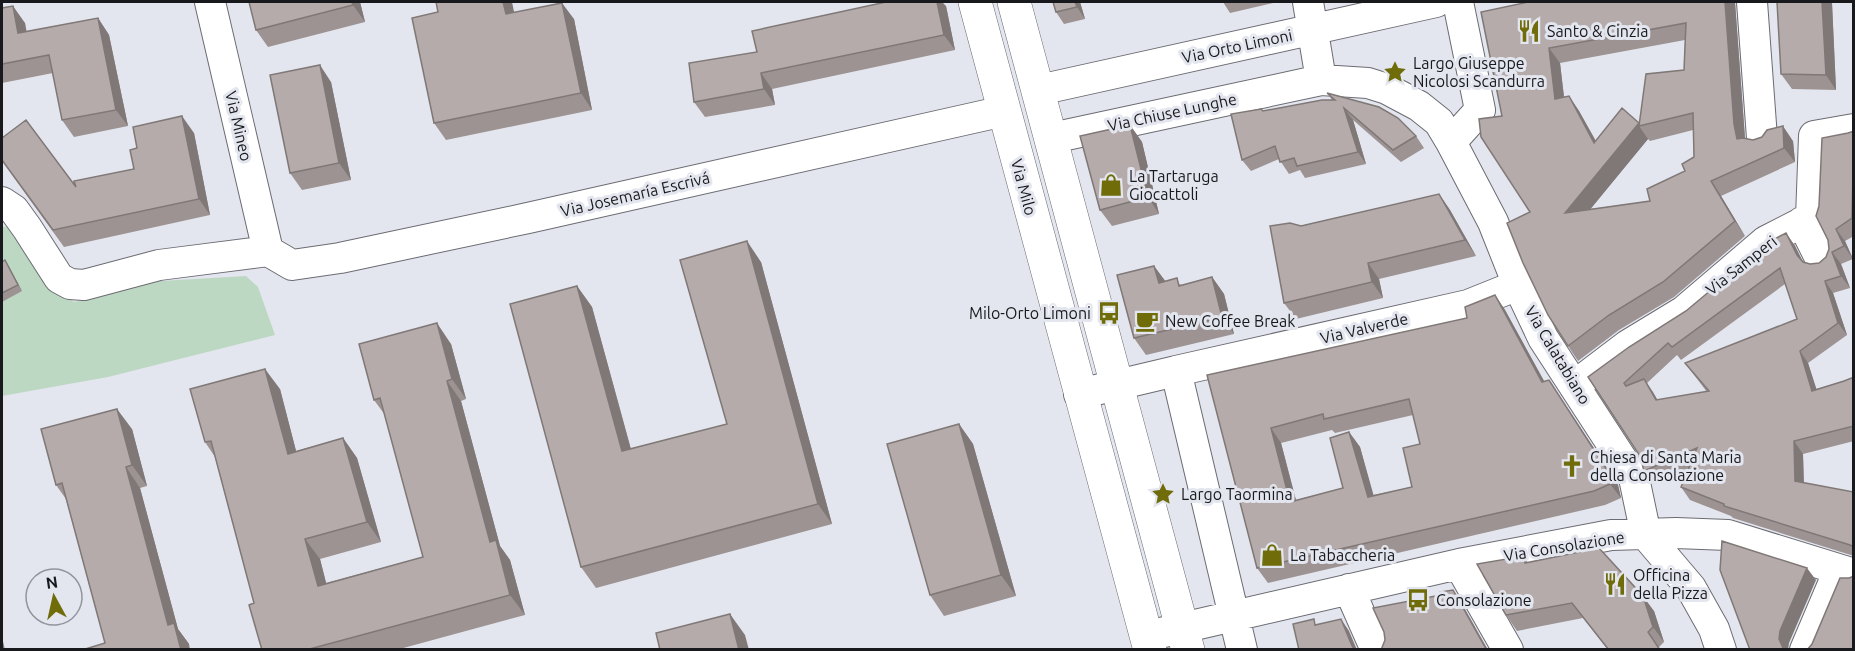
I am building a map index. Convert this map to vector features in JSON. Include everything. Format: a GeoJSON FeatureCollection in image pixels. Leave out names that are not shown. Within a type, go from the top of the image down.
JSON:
{"type":"FeatureCollection","features":[{"type":"Feature","properties":{"kind":"main road","name":"Via Milo"},"geometry":{"type":"LineString","coordinates":[[975,2],[1148,643]]}},
{"type":"Feature","properties":{"kind":"main road"},"geometry":{"type":"LineString","coordinates":[[1014,2],[1185,639]]}},
{"type":"Feature","properties":{"kind":"street","name":"Via Mineo"},"geometry":{"type":"LineString","coordinates":[[210,2],[268,251]]}},
{"type":"Feature","properties":{"kind":"street","name":"Via Orto Limoni"},"geometry":{"type":"LineString","coordinates":[[1039,90],[1310,15],[1436,2]]}},
{"type":"Feature","properties":{"kind":"street"},"geometry":{"type":"LineString","coordinates":[[1451,142],[1480,110],[1458,2]]}},
{"type":"Feature","properties":{"kind":"street"},"geometry":{"type":"LineString","coordinates":[[1752,2],[1762,138]]}},
{"type":"Feature","properties":{"kind":"street"},"geometry":{"type":"LineString","coordinates":[[1310,15],[1321,81]]}},
{"type":"Feature","properties":{"kind":"street","name":"Via Calatabiano"},"geometry":{"type":"LineString","coordinates":[[1321,81],[1368,83],[1395,93],[1419,106],[1439,122],[1493,222],[1518,285],[1543,338],[1634,478],[1646,535]]}},
{"type":"Feature","properties":{"kind":"street","name":"Via Chiuse Lunghe"},"geometry":{"type":"LineString","coordinates":[[1052,138],[1321,81]]}},
{"type":"Feature","properties":{"kind":"street","name":"Via Josemaría Escrivá"},"geometry":{"type":"LineString","coordinates":[[268,251],[292,265],[340,258],[539,216],[1004,111]]}},
{"type":"Feature","properties":{"kind":"street"},"geometry":{"type":"LineString","coordinates":[[1821,260],[1802,222],[1811,218],[1814,136],[1854,129]]}},
{"type":"Feature","properties":{"kind":"street"},"geometry":{"type":"LineString","coordinates":[[2,202],[14,210],[59,278],[70,284],[84,285],[159,265],[268,251]]}},
{"type":"Feature","properties":{"kind":"street","name":"Via Samperi"},"geometry":{"type":"LineString","coordinates":[[1575,386],[1628,345],[1684,311],[1766,241],[1802,222]]}},
{"type":"Feature","properties":{"kind":"street","name":"Via Valverde"},"geometry":{"type":"LineString","coordinates":[[1076,383],[1113,374],[1176,371],[1468,305],[1518,285]]}},
{"type":"Feature","properties":{"kind":"street"},"geometry":{"type":"LineString","coordinates":[[1176,371],[1242,650]]}},
{"type":"Feature","properties":{"kind":"street","name":"Via Consolazione"},"geometry":{"type":"LineString","coordinates":[[1148,643],[1185,639],[1233,616],[1459,564],[1611,535],[1676,533],[1728,535],[1846,572]]}},
{"type":"Feature","properties":{"kind":"street"},"geometry":{"type":"LineString","coordinates":[[1646,535],[1691,588],[1714,629],[1721,650]]}},
{"type":"Feature","properties":{"kind":"street"},"geometry":{"type":"LineString","coordinates":[[1459,564],[1508,650]]}},
{"type":"Feature","properties":{"kind":"street"},"geometry":{"type":"LineString","coordinates":[[1805,650],[1846,572]]}},
{"type":"Feature","properties":{"kind":"street"},"geometry":{"type":"LineString","coordinates":[[1349,589],[1376,650]]}},
{"type":"Feature","properties":{"kind":"green space"},"geometry":{"type":"Polygon","coordinates":[[[2,226],[17,230],[47,283],[74,302],[160,281],[246,276],[258,287],[275,335],[108,377],[2,396],[2,226]]]}},
{"type":"Feature","properties":{"kind":"building"},"geometry":{"type":"Polygon","coordinates":[[[249,2],[352,2],[353,5],[256,30],[249,2]]]}},
{"type":"Feature","properties":{"kind":"building"},"geometry":{"type":"Polygon","coordinates":[[[436,2],[503,2],[506,14],[562,3],[581,93],[434,123],[412,18],[438,12],[436,2]]]}},
{"type":"Feature","properties":{"kind":"building"},"geometry":{"type":"Polygon","coordinates":[[[886,2],[937,2],[944,35],[761,73],[764,89],[694,102],[689,63],[757,52],[752,31],[886,2]]]}},
{"type":"Feature","properties":{"kind":"building"},"geometry":{"type":"Polygon","coordinates":[[[1053,2],[1075,2],[1077,7],[1056,12],[1053,2]]]}},
{"type":"Feature","properties":{"kind":"building"},"geometry":{"type":"Polygon","coordinates":[[[1528,2],[1725,2],[1737,139],[1753,140],[1762,137],[1767,130],[1783,126],[1784,148],[1711,181],[1735,221],[1663,282],[1609,315],[1568,346],[1548,315],[1507,223],[1530,212],[1481,137],[1479,119],[1502,116],[1481,12],[1528,2]],[[1686,23],[1549,48],[1555,99],[1569,96],[1594,143],[1622,108],[1639,123],[1565,213],[1650,201],[1647,189],[1685,171],[1682,164],[1694,157],[1693,113],[1639,126],[1646,74],[1684,70],[1686,23]]]}},
{"type":"Feature","properties":{"kind":"building"},"geometry":{"type":"Polygon","coordinates":[[[1777,2],[1822,2],[1826,75],[1781,74],[1777,2]]]}},
{"type":"Feature","properties":{"kind":"building"},"geometry":{"type":"Polygon","coordinates":[[[13,6],[18,33],[98,18],[116,110],[62,120],[49,55],[2,64],[2,8],[13,6]]]}},
{"type":"Feature","properties":{"kind":"building"},"geometry":{"type":"Polygon","coordinates":[[[320,65],[339,163],[290,173],[270,75],[320,65]]]}},
{"type":"Feature","properties":{"kind":"building"},"geometry":{"type":"Polygon","coordinates":[[[1327,93],[1379,107],[1398,118],[1416,136],[1393,150],[1344,108],[1358,152],[1297,166],[1294,158],[1280,162],[1275,146],[1242,160],[1231,114],[1335,100],[1327,93]]]}},
{"type":"Feature","properties":{"kind":"building"},"geometry":{"type":"Polygon","coordinates":[[[182,116],[199,199],[53,230],[2,160],[2,138],[26,120],[76,187],[74,181],[134,169],[130,150],[137,148],[133,127],[182,116]]]}},
{"type":"Feature","properties":{"kind":"building"},"geometry":{"type":"Polygon","coordinates":[[[1130,125],[1148,197],[1100,210],[1080,136],[1130,125]]]}},
{"type":"Feature","properties":{"kind":"building"},"geometry":{"type":"Polygon","coordinates":[[[1854,131],[1852,218],[1836,229],[1844,246],[1832,252],[1841,276],[1825,281],[1838,323],[1800,351],[1812,391],[1854,377],[1854,426],[1794,441],[1795,481],[1854,492],[1854,547],[1724,506],[1724,504],[1681,487],[1697,448],[1644,471],[1640,456],[1588,377],[1629,347],[1686,311],[1767,243],[1786,233],[1803,262],[1819,263],[1826,257],[1829,249],[1828,240],[1816,216],[1819,206],[1822,138],[1854,131]],[[1780,268],[1672,347],[1668,343],[1624,383],[1626,386],[1644,379],[1656,400],[1709,391],[1685,363],[1797,319],[1780,268]]]}},
{"type":"Feature","properties":{"kind":"building"},"geometry":{"type":"Polygon","coordinates":[[[1439,194],[1465,240],[1368,263],[1372,282],[1284,303],[1270,226],[1290,223],[1301,226],[1439,194]]]}},
{"type":"Feature","properties":{"kind":"building"},"geometry":{"type":"Polygon","coordinates":[[[747,241],[818,504],[581,567],[510,304],[577,286],[622,451],[727,424],[680,260],[747,241]]]}},
{"type":"Feature","properties":{"kind":"building"},"geometry":{"type":"Polygon","coordinates":[[[5,260],[18,285],[2,293],[2,262],[5,260]]]}},
{"type":"Feature","properties":{"kind":"building"},"geometry":{"type":"Polygon","coordinates":[[[1154,266],[1159,283],[1177,278],[1179,286],[1212,277],[1222,317],[1134,338],[1117,275],[1154,266]]]}},
{"type":"Feature","properties":{"kind":"building"},"geometry":{"type":"Polygon","coordinates":[[[1495,295],[1542,382],[1549,380],[1607,470],[1610,484],[1594,491],[1257,568],[1207,375],[1467,318],[1465,307],[1495,295]],[[1409,399],[1324,419],[1323,414],[1271,428],[1290,502],[1343,488],[1330,438],[1349,432],[1368,497],[1412,487],[1403,448],[1420,444],[1409,399]]]}},
{"type":"Feature","properties":{"kind":"building"},"geometry":{"type":"Polygon","coordinates":[[[437,323],[452,379],[447,381],[490,542],[496,540],[510,595],[306,650],[262,650],[249,605],[254,603],[211,441],[205,442],[190,389],[265,369],[288,454],[343,438],[367,522],[305,539],[318,586],[423,557],[380,398],[374,400],[359,344],[437,323]]]}},
{"type":"Feature","properties":{"kind":"building"},"geometry":{"type":"Polygon","coordinates":[[[117,409],[132,465],[126,467],[168,625],[174,623],[181,650],[82,650],[105,643],[62,483],[56,485],[41,429],[117,409]]]}},
{"type":"Feature","properties":{"kind":"building"},"geometry":{"type":"Polygon","coordinates":[[[959,424],[1001,575],[930,595],[887,444],[959,424]]]}},
{"type":"Feature","properties":{"kind":"building"},"geometry":{"type":"Polygon","coordinates":[[[1722,541],[1807,568],[1780,631],[1779,639],[1785,650],[1750,650],[1720,570],[1722,541]]]}},
{"type":"Feature","properties":{"kind":"building"},"geometry":{"type":"Polygon","coordinates":[[[1599,548],[1643,596],[1653,627],[1648,632],[1660,650],[1609,650],[1572,603],[1506,615],[1477,564],[1524,556],[1525,563],[1599,548]]]}},
{"type":"Feature","properties":{"kind":"building"},"geometry":{"type":"Polygon","coordinates":[[[1854,576],[1854,650],[1807,650],[1812,644],[1840,578],[1854,576]]]}},
{"type":"Feature","properties":{"kind":"building"},"geometry":{"type":"Polygon","coordinates":[[[1453,590],[1487,650],[1381,650],[1385,640],[1384,632],[1373,608],[1441,595],[1440,592],[1453,590]]]}},
{"type":"Feature","properties":{"kind":"building"},"geometry":{"type":"Polygon","coordinates":[[[730,614],[739,650],[660,650],[656,633],[730,614]]]}},
{"type":"Feature","properties":{"kind":"building"},"geometry":{"type":"Polygon","coordinates":[[[1314,619],[1315,625],[1341,619],[1355,650],[1299,650],[1293,624],[1314,619]]]}},
{"type":"Feature","properties":{"kind":"place","name":"Santo & Cinzia"},"geometry":{"type":"Point","coordinates":[1529,31]}},
{"type":"Feature","properties":{"kind":"place","name":"Largo Giuseppe Nicolosi Scandurra"},"geometry":{"type":"Point","coordinates":[1395,72]}},
{"type":"Feature","properties":{"kind":"place","name":"La Tartaruga Giocattoli"},"geometry":{"type":"Point","coordinates":[1111,185]}},
{"type":"Feature","properties":{"kind":"place","name":"Milo-Orto Limoni"},"geometry":{"type":"Point","coordinates":[1109,313]}},
{"type":"Feature","properties":{"kind":"place","name":"New Coffee Break"},"geometry":{"type":"Point","coordinates":[1147,321]}},
{"type":"Feature","properties":{"kind":"place","name":"Chiesa di Santa Maria della Consolazione"},"geometry":{"type":"Point","coordinates":[1572,466]}},
{"type":"Feature","properties":{"kind":"place","name":"Largo Taormina"},"geometry":{"type":"Point","coordinates":[1163,494]}},
{"type":"Feature","properties":{"kind":"place","name":"La Tabaccheria"},"geometry":{"type":"Point","coordinates":[1272,555]}},
{"type":"Feature","properties":{"kind":"place","name":"Officina della Pizza"},"geometry":{"type":"Point","coordinates":[1615,584]}},
{"type":"Feature","properties":{"kind":"place","name":"Consolazione"},"geometry":{"type":"Point","coordinates":[1418,600]}}]}
